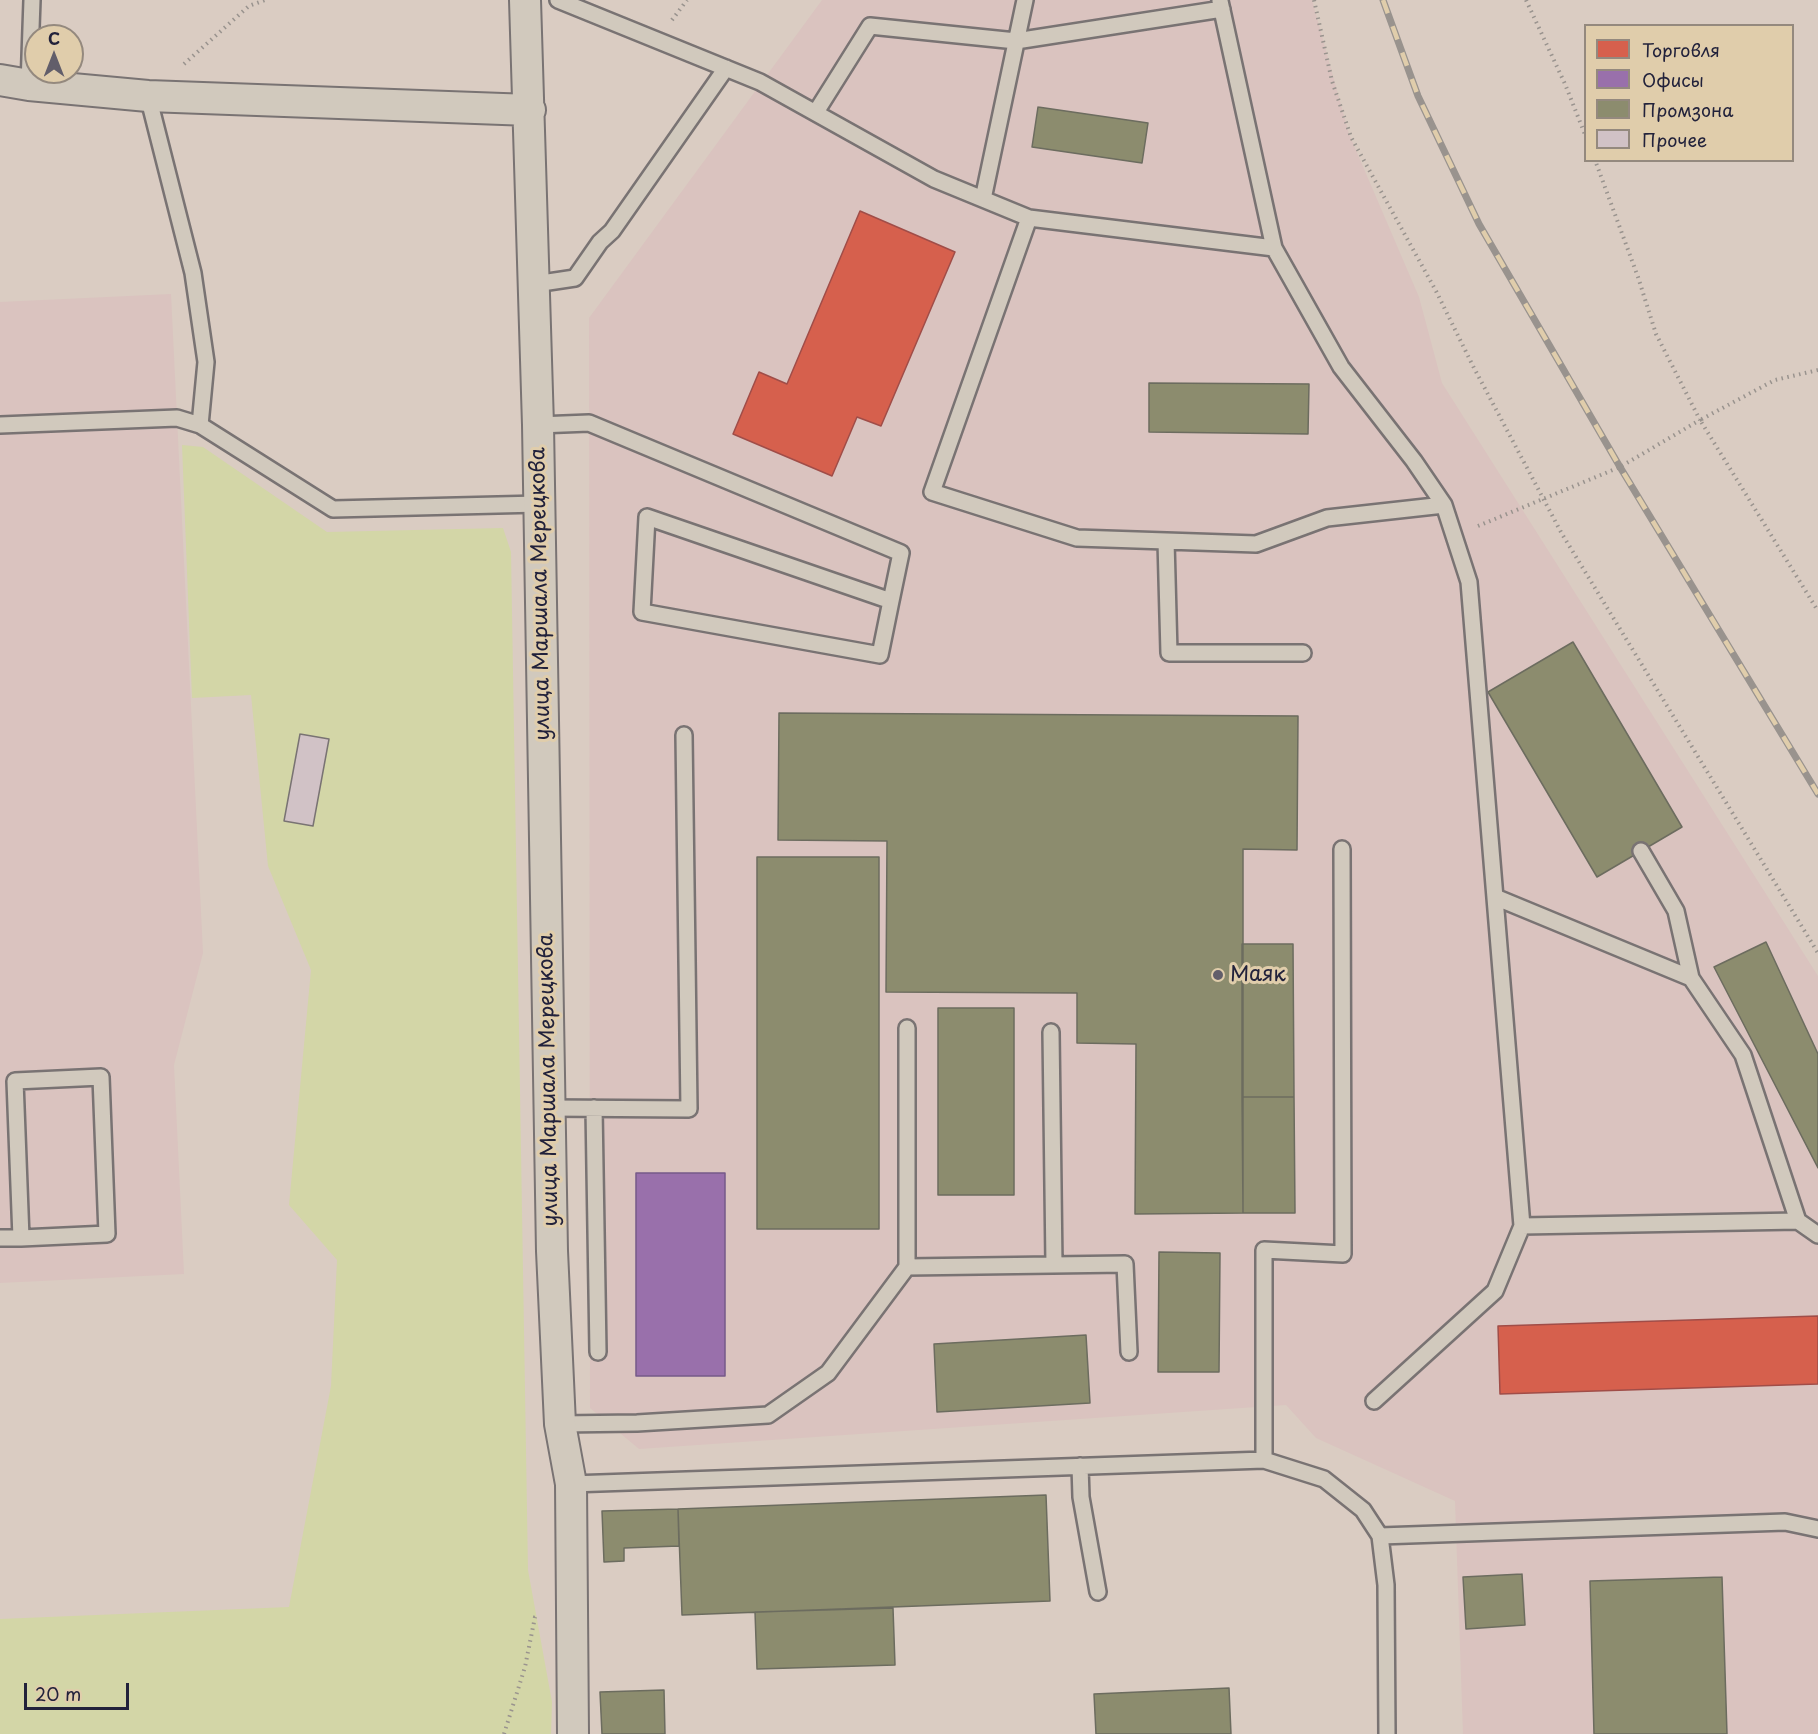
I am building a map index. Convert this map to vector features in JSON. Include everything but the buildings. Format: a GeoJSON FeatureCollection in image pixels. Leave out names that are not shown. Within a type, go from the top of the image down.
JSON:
{"type":"FeatureCollection","features":[{"type":"Feature","properties":{"kind":"street","name":"улица Маршала Мерецкова"},"geometry":{"type":"LineString","coordinates":[[525,0],[540,504],[552,1251],[560,1424],[571,1484],[570,1599],[573,1734]]}},
{"type":"Feature","properties":{"kind":"street"},"geometry":{"type":"LineString","coordinates":[[14,82],[148,96],[530,110]]}},
{"type":"Feature","properties":{"kind":"lane"},"geometry":{"type":"LineString","coordinates":[[14,82],[32,0]]}},
{"type":"Feature","properties":{"kind":"lane"},"geometry":{"type":"LineString","coordinates":[[558,0],[760,82],[934,179],[1029,218],[1274,248]]}},
{"type":"Feature","properties":{"kind":"lane"},"geometry":{"type":"LineString","coordinates":[[983,199],[1024,0]]}},
{"type":"Feature","properties":{"kind":"lane"},"geometry":{"type":"LineString","coordinates":[[816,112],[870,26],[1016,41],[1221,5],[1274,248],[1341,367],[1414,461],[1444,505],[1469,582],[1521,1226],[1495,1291],[1374,1401]]}},
{"type":"Feature","properties":{"kind":"lane"},"geometry":{"type":"LineString","coordinates":[[534,284],[575,278],[600,242],[612,231],[726,68]]}},
{"type":"Feature","properties":{"kind":"lane"},"geometry":{"type":"LineString","coordinates":[[148,96],[193,273],[206,362],[200,425]]}},
{"type":"Feature","properties":{"kind":"lane"},"geometry":{"type":"LineString","coordinates":[[1029,218],[932,492],[1077,538],[1256,544],[1326,518],[1444,505]]}},
{"type":"Feature","properties":{"kind":"lane"},"geometry":{"type":"LineString","coordinates":[[0,425],[177,418],[200,425],[333,509],[540,504]]}},
{"type":"Feature","properties":{"kind":"lane"},"geometry":{"type":"LineString","coordinates":[[538,425],[589,423],[901,553],[880,655],[642,612],[647,517],[891,601]]}},
{"type":"Feature","properties":{"kind":"lane"},"geometry":{"type":"LineString","coordinates":[[1166,541],[1169,653],[1303,653]]}},
{"type":"Feature","properties":{"kind":"lane"},"geometry":{"type":"LineString","coordinates":[[549,1108],[689,1109],[684,735]]}},
{"type":"Feature","properties":{"kind":"lane"},"geometry":{"type":"LineString","coordinates":[[1264,1460],[1264,1250],[1343,1254],[1342,849]]}},
{"type":"Feature","properties":{"kind":"lane"},"geometry":{"type":"LineString","coordinates":[[1641,851],[1676,911],[1691,978],[1743,1055],[1798,1221]]}},
{"type":"Feature","properties":{"kind":"lane"},"geometry":{"type":"LineString","coordinates":[[1495,897],[1691,978]]}},
{"type":"Feature","properties":{"kind":"lane"},"geometry":{"type":"LineString","coordinates":[[560,1424],[637,1424],[768,1415],[828,1373],[907,1267],[908,1028]]}},
{"type":"Feature","properties":{"kind":"lane"},"geometry":{"type":"LineString","coordinates":[[1051,1032],[1054,1265]]}},
{"type":"Feature","properties":{"kind":"lane"},"geometry":{"type":"LineString","coordinates":[[0,1238],[21,1238],[107,1234],[101,1077],[15,1081],[21,1238]]}},
{"type":"Feature","properties":{"kind":"lane"},"geometry":{"type":"LineString","coordinates":[[594,1108],[598,1352]]}},
{"type":"Feature","properties":{"kind":"lane"},"geometry":{"type":"LineString","coordinates":[[1521,1226],[1798,1221],[1818,1235]]}},
{"type":"Feature","properties":{"kind":"lane"},"geometry":{"type":"LineString","coordinates":[[907,1267],[1125,1264],[1129,1352]]}},
{"type":"Feature","properties":{"kind":"lane"},"geometry":{"type":"LineString","coordinates":[[571,1484],[1264,1460],[1324,1479],[1363,1510],[1380,1536],[1386,1586],[1387,1734]]}},
{"type":"Feature","properties":{"kind":"lane"},"geometry":{"type":"LineString","coordinates":[[1080,1466],[1081,1497],[1098,1592]]}},
{"type":"Feature","properties":{"kind":"lane"},"geometry":{"type":"LineString","coordinates":[[1380,1536],[1785,1522],[1818,1529]]}},
{"type":"Feature","properties":{"kind":"path"},"geometry":{"type":"LineString","coordinates":[[148,96],[249,6],[265,0]]}},
{"type":"Feature","properties":{"kind":"path"},"geometry":{"type":"LineString","coordinates":[[1314,0],[1332,81],[1351,138],[1436,291],[1562,534],[1818,953]]}},
{"type":"Feature","properties":{"kind":"path"},"geometry":{"type":"LineString","coordinates":[[1526,0],[1565,84],[1584,132]]}},
{"type":"Feature","properties":{"kind":"path"},"geometry":{"type":"LineString","coordinates":[[1596,162],[1638,277],[1656,334],[1700,420],[1818,611]]}},
{"type":"Feature","properties":{"kind":"path"},"geometry":{"type":"LineString","coordinates":[[1504,514],[1620,467],[1700,420],[1775,380],[1818,370]]}},
{"type":"Feature","properties":{"kind":"path"},"geometry":{"type":"LineString","coordinates":[[504,1734],[525,1667],[535,1617],[570,1599]]}},
{"type":"Feature","properties":{"kind":"shaded area"},"geometry":{"type":"Polygon","coordinates":[[[822,0],[1312,0],[1349,134],[1419,297],[1442,383],[1818,976],[1818,1734],[1463,1734],[1455,1501],[1316,1438],[1286,1405],[639,1449],[590,1408],[589,318],[822,0]]]}},
{"type":"Feature","properties":{"kind":"shaded area"},"geometry":{"type":"Polygon","coordinates":[[[171,294],[203,953],[174,1065],[184,1274],[0,1283],[0,302],[171,294]]]}},
{"type":"Feature","properties":{"kind":"green space"},"geometry":{"type":"Polygon","coordinates":[[[182,445],[203,447],[327,532],[503,528],[511,552],[528,1570],[552,1702],[551,1734],[0,1734],[0,1619],[289,1607],[331,1386],[337,1260],[289,1205],[311,970],[268,866],[251,695],[192,698],[182,445]]]}},
{"type":"Feature","properties":{"kind":"railway"},"geometry":{"type":"LineString","coordinates":[[1383,0],[1418,96],[1479,224],[1620,467],[1818,794]]}},
{"type":"Feature","properties":{"kind":"place","name":"Маяк"},"geometry":{"type":"Point","coordinates":[1218,975]}}]}
